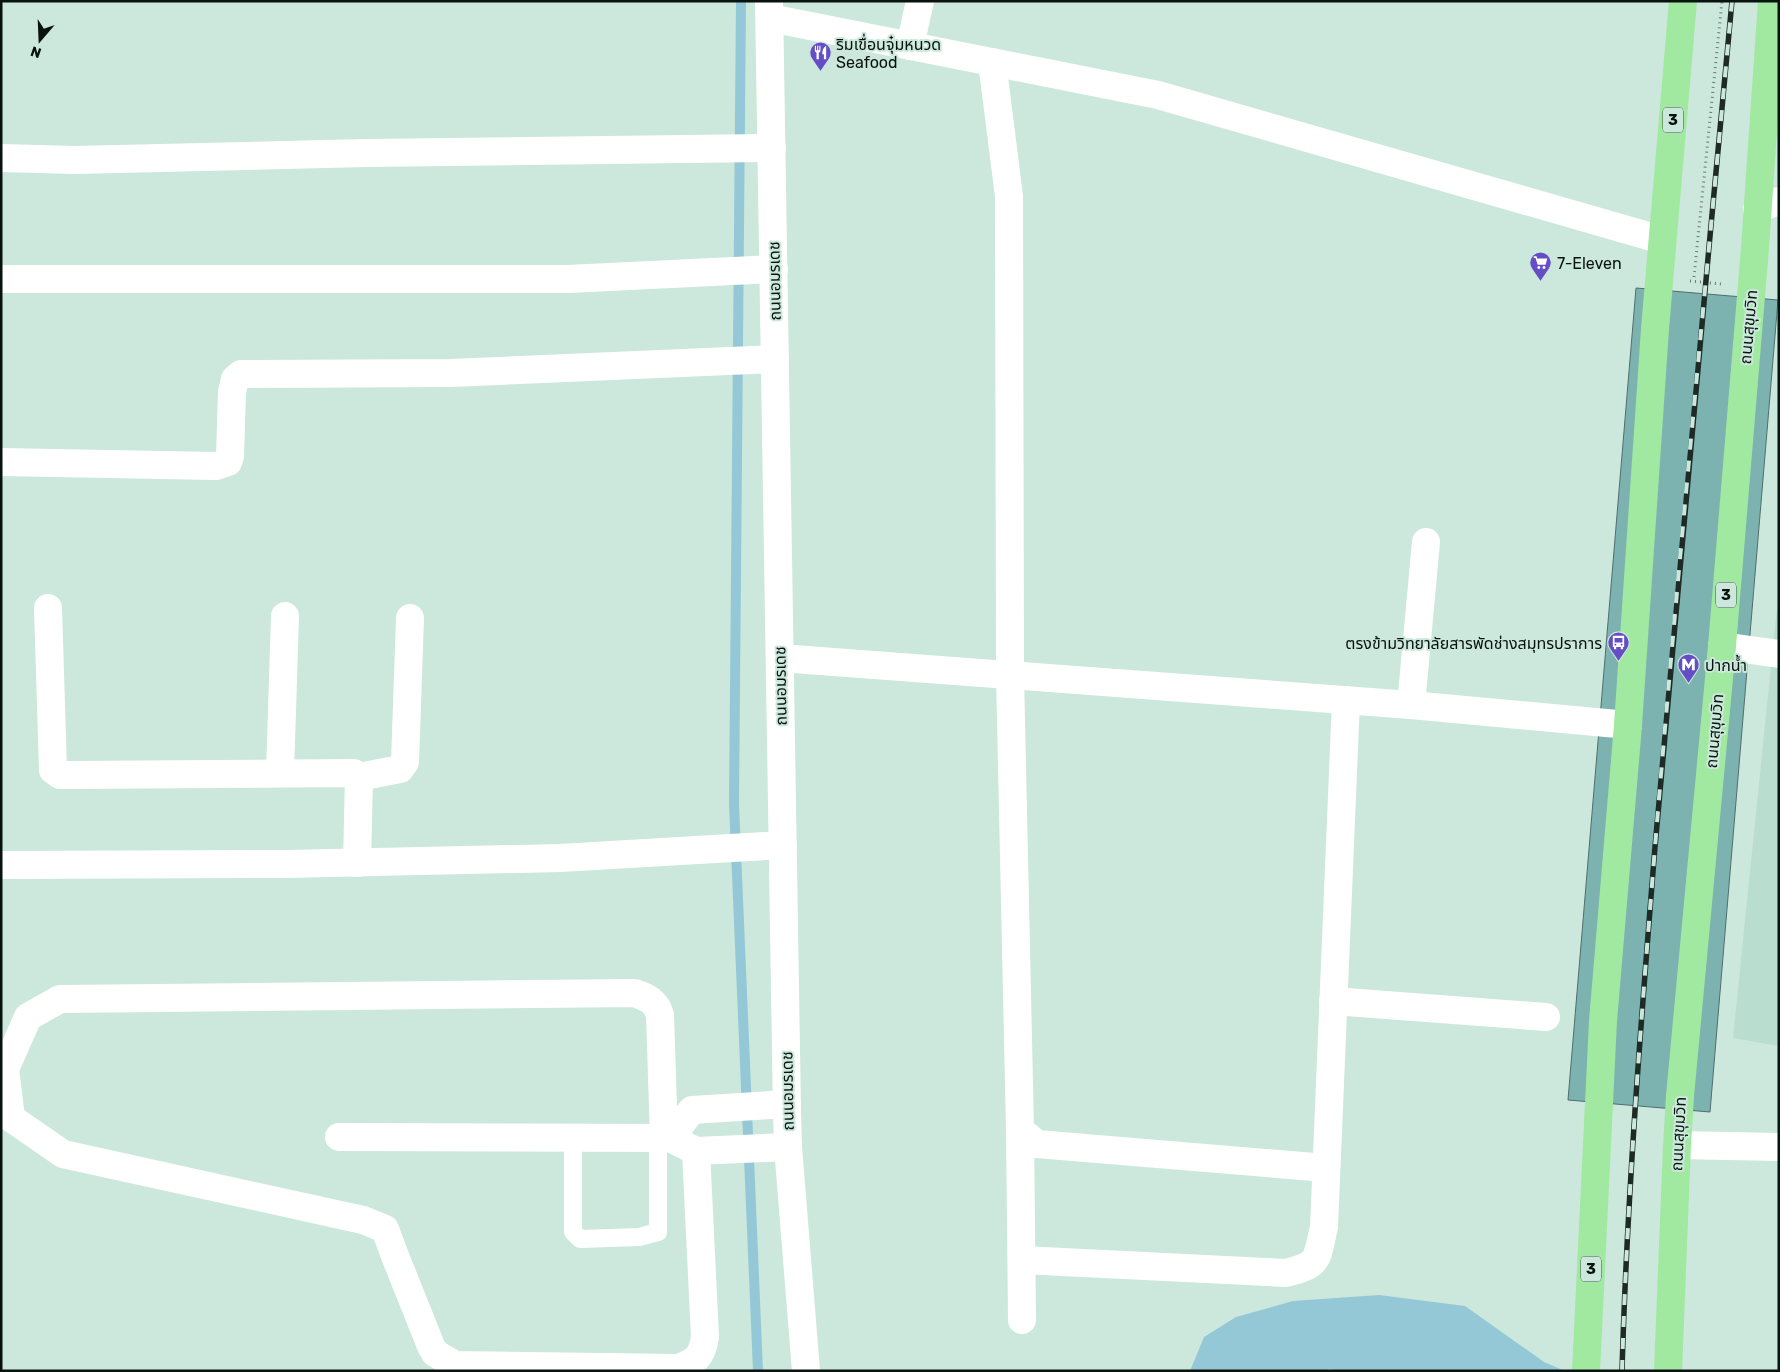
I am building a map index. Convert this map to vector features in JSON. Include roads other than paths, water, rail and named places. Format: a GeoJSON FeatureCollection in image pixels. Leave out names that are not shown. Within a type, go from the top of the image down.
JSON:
{"type":"FeatureCollection","features":[{"type":"Feature","properties":{"kind":"highway","name":"3"},"geometry":{"type":"LineString","coordinates":[[1586,1371],[1603,1021],[1628,725],[1662,240],[1683,1]]}},
{"type":"Feature","properties":{"kind":"highway","name":"ถนนสุขุมวิท"},"geometry":{"type":"LineString","coordinates":[[1668,1371],[1676,1145],[1722,646],[1768,205],[1772,1]]}},
{"type":"Feature","properties":{"kind":"street"},"geometry":{"type":"LineString","coordinates":[[910,46],[920,1]]}},
{"type":"Feature","properties":{"kind":"street"},"geometry":{"type":"LineString","coordinates":[[770,10],[910,46],[1158,95],[1662,240]]}},
{"type":"Feature","properties":{"kind":"street","name":"ถนนอมรเดช"},"geometry":{"type":"LineString","coordinates":[[770,10],[770,269],[783,845],[777,1105],[779,1148],[806,1371]]}},
{"type":"Feature","properties":{"kind":"street"},"geometry":{"type":"LineString","coordinates":[[992,62],[1009,196],[1010,675],[1020,1130],[1022,1320]]}},
{"type":"Feature","properties":{"kind":"street"},"geometry":{"type":"LineString","coordinates":[[1,158],[75,160],[366,153],[769,148]]}},
{"type":"Feature","properties":{"kind":"street"},"geometry":{"type":"LineString","coordinates":[[1,279],[568,279],[770,269]]}},
{"type":"Feature","properties":{"kind":"street"},"geometry":{"type":"LineString","coordinates":[[1,462],[216,466],[228,462],[230,456],[232,392],[235,379],[241,374],[450,373],[772,359]]}},
{"type":"Feature","properties":{"kind":"street"},"geometry":{"type":"LineString","coordinates":[[1411,706],[1426,542]]}},
{"type":"Feature","properties":{"kind":"street"},"geometry":{"type":"LineString","coordinates":[[48,608],[53,770],[60,775],[354,773],[359,777],[400,769],[405,762],[410,618]]}},
{"type":"Feature","properties":{"kind":"street"},"geometry":{"type":"LineString","coordinates":[[280,774],[285,616]]}},
{"type":"Feature","properties":{"kind":"street"},"geometry":{"type":"LineString","coordinates":[[1722,646],[1779,654]]}},
{"type":"Feature","properties":{"kind":"street"},"geometry":{"type":"LineString","coordinates":[[780,658],[1346,700],[1628,725]]}},
{"type":"Feature","properties":{"kind":"street"},"geometry":{"type":"LineString","coordinates":[[1022,1260],[1286,1273],[1311,1265],[1317,1256],[1324,1227],[1346,700]]}},
{"type":"Feature","properties":{"kind":"street"},"geometry":{"type":"LineString","coordinates":[[357,863],[359,777]]}},
{"type":"Feature","properties":{"kind":"street"},"geometry":{"type":"LineString","coordinates":[[1,866],[357,863],[560,858],[783,845]]}},
{"type":"Feature","properties":{"kind":"street"},"geometry":{"type":"LineString","coordinates":[[664,1138],[660,1015],[657,1006],[643,996],[634,993],[60,999],[28,1016],[5,1069],[11,1118],[62,1154],[364,1220],[385,1228],[431,1346],[435,1353],[455,1365],[679,1368],[695,1361],[702,1350],[705,1338],[696,1151]]}},
{"type":"Feature","properties":{"kind":"street"},"geometry":{"type":"LineString","coordinates":[[1333,1001],[1546,1017]]}},
{"type":"Feature","properties":{"kind":"street"},"geometry":{"type":"LineString","coordinates":[[664,1138],[692,1110],[777,1105]]}},
{"type":"Feature","properties":{"kind":"street"},"geometry":{"type":"LineString","coordinates":[[1020,1130],[1037,1144],[1326,1168]]}},
{"type":"Feature","properties":{"kind":"street"},"geometry":{"type":"LineString","coordinates":[[339,1137],[664,1138],[696,1151],[779,1148]]}},
{"type":"Feature","properties":{"kind":"street"},"geometry":{"type":"LineString","coordinates":[[1676,1145],[1779,1147]]}},
{"type":"Feature","properties":{"kind":"lane"},"geometry":{"type":"LineString","coordinates":[[573,1138],[573,1232],[580,1239],[639,1237],[658,1232],[664,1138]]}},
{"type":"Feature","properties":{"kind":"water"},"geometry":{"type":"Polygon","coordinates":[[[1379,1295],[1465,1306],[1544,1362],[1565,1371],[1336,1371],[1329,1369],[1326,1371],[1190,1371],[1204,1337],[1236,1317],[1293,1301],[1379,1295]]]}},
{"type":"Feature","properties":{"kind":"waterway"},"geometry":{"type":"LineString","coordinates":[[741,1],[734,804],[758,1371]]}},
{"type":"Feature","properties":{"kind":"railway"},"geometry":{"type":"LineString","coordinates":[[1622,1371],[1631,1174],[1655,847],[1732,1]]}},
{"type":"Feature","properties":{"kind":"place","name":"ริมเขื่อนจุ๋มหนวด Seafood"},"geometry":{"type":"Point","coordinates":[820,72]}},
{"type":"Feature","properties":{"kind":"place","name":"7-Eleven"},"geometry":{"type":"Point","coordinates":[1541,282]}},
{"type":"Feature","properties":{"kind":"place","name":"ตรงข้ามวิทยาลัยสารพัดช่างสมุทรปราการ"},"geometry":{"type":"Point","coordinates":[1618,662]}},
{"type":"Feature","properties":{"kind":"place","name":"ปากน้ำ"},"geometry":{"type":"Point","coordinates":[1689,684]}}]}
